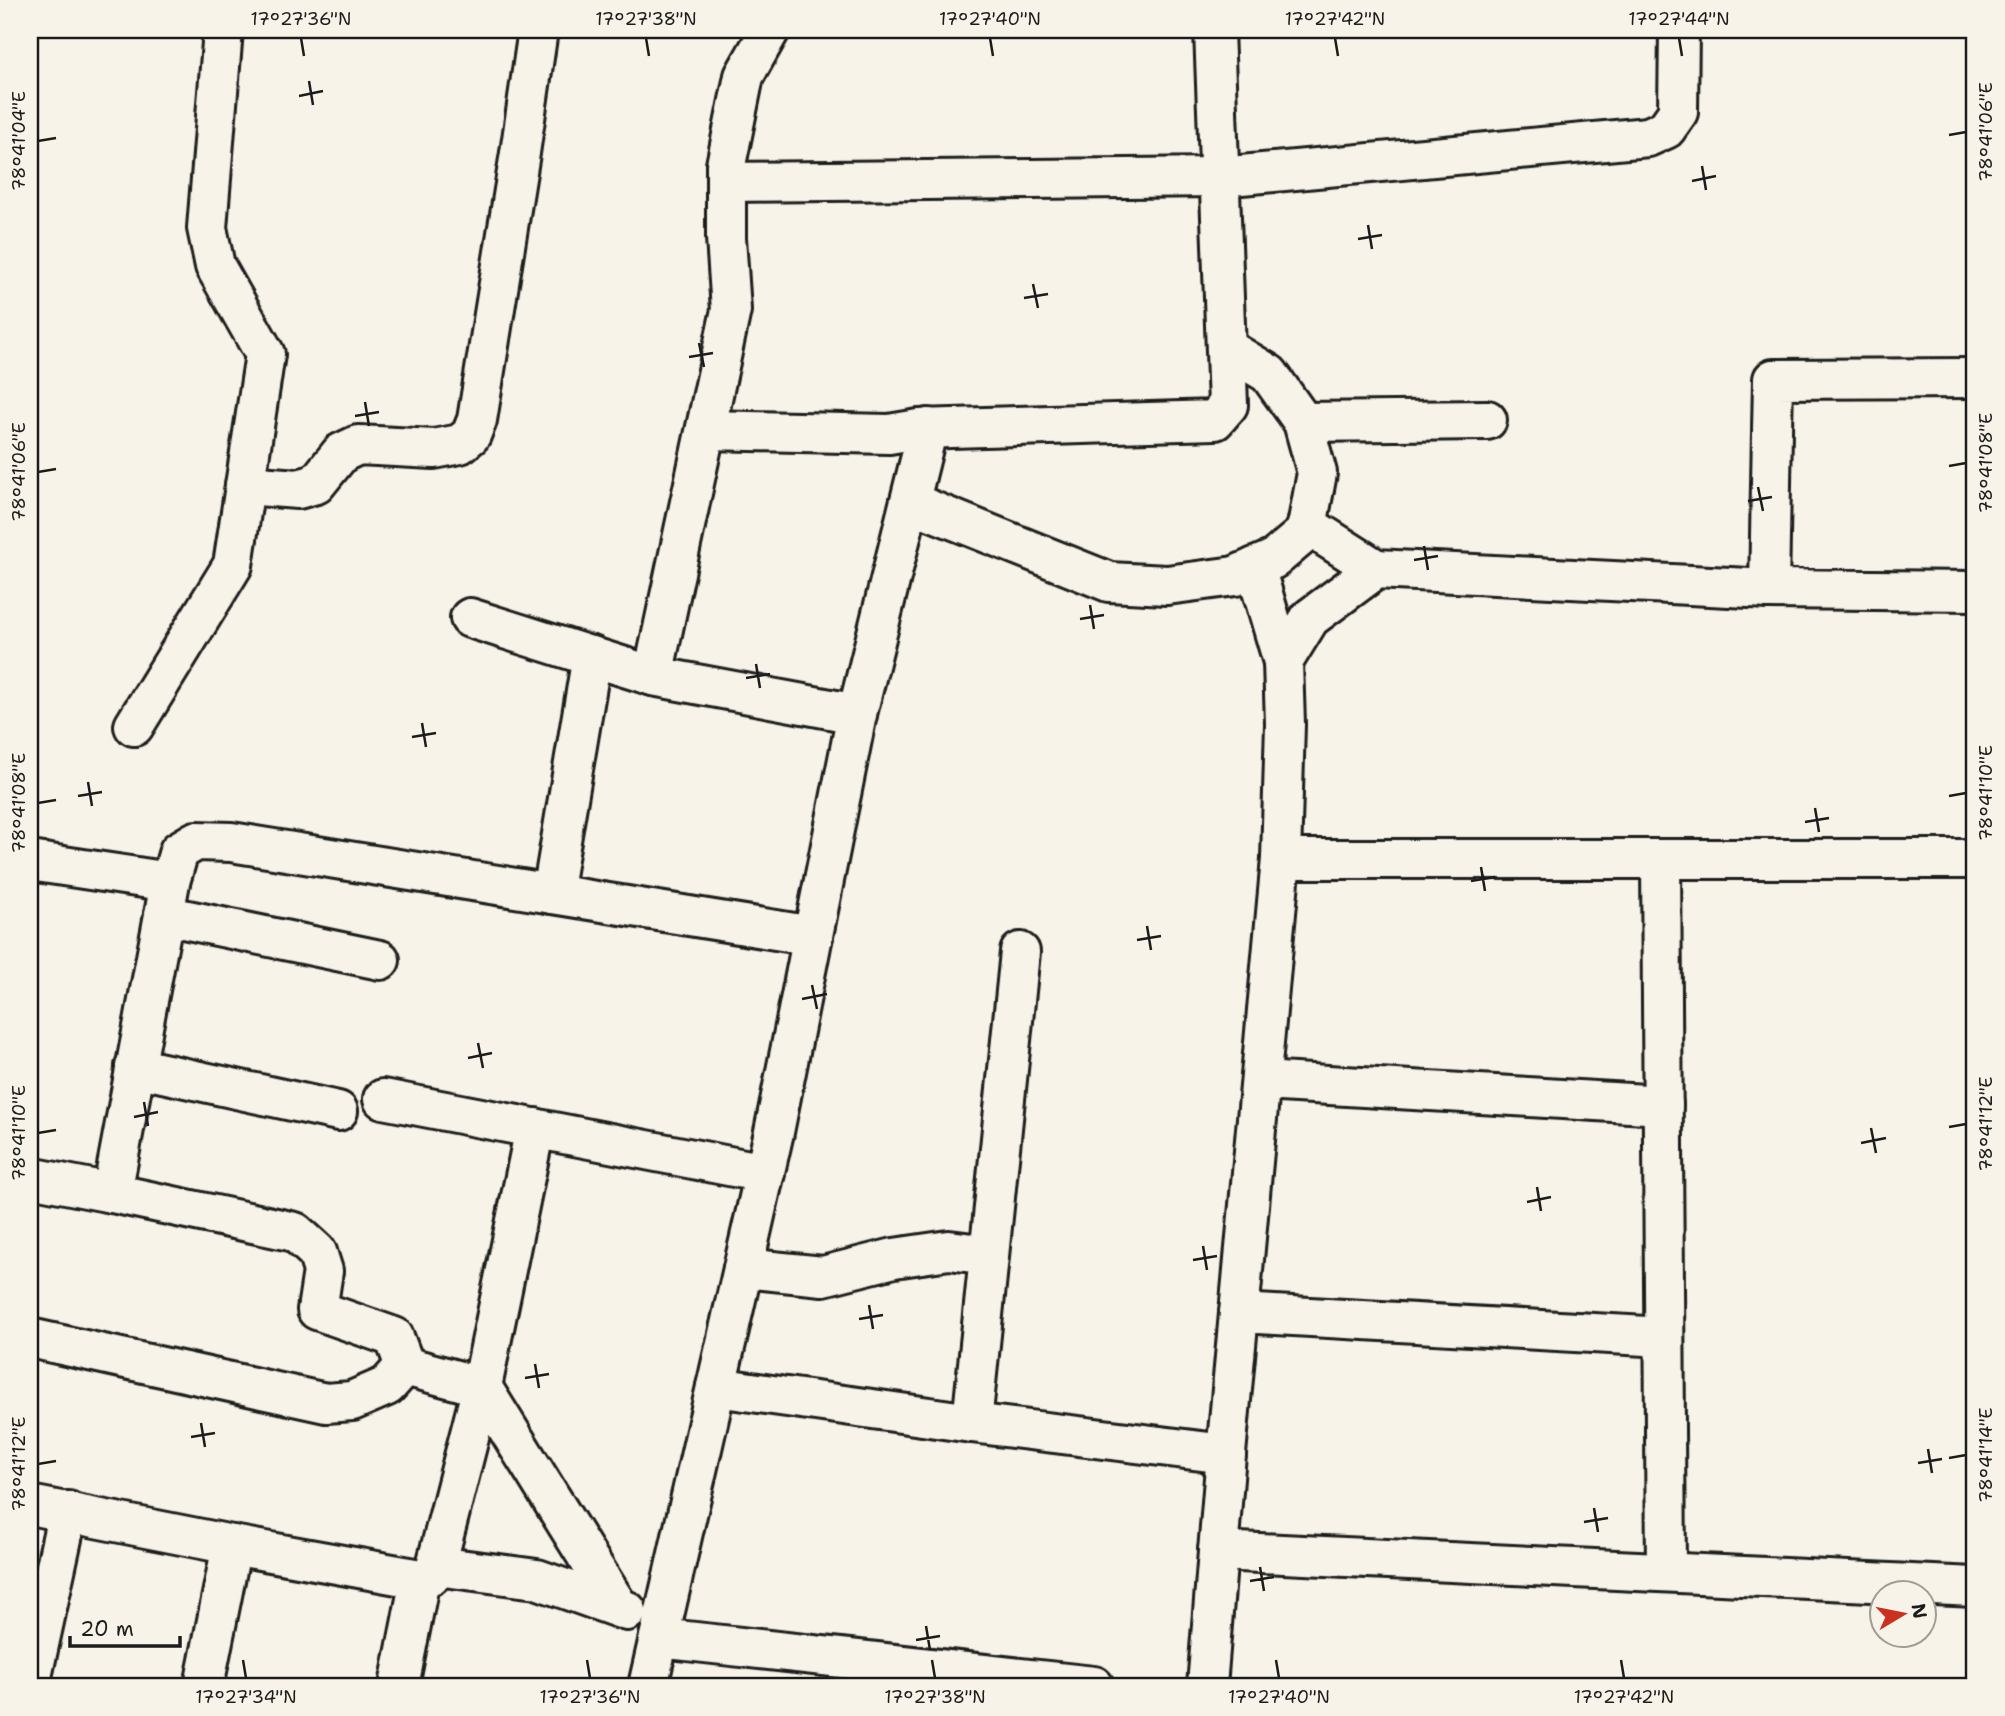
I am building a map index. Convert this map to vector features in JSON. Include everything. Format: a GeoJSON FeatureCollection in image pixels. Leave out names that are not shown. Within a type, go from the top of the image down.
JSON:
{"type":"FeatureCollection","features":[{"type":"Feature","properties":{"kind":"street"},"geometry":{"type":"LineString","coordinates":[[134,726],[233,565],[265,354],[215,266],[207,228],[223,30]]}},
{"type":"Feature","properties":{"kind":"street"},"geometry":{"type":"LineString","coordinates":[[244,485],[298,489],[316,484],[341,453],[358,445],[434,449],[460,444],[471,435],[482,393],[538,30]]}},
{"type":"Feature","properties":{"kind":"street"},"geometry":{"type":"LineString","coordinates":[[653,676],[731,310],[726,238],[726,165],[744,76],[770,30]]}},
{"type":"Feature","properties":{"kind":"street"},"geometry":{"type":"LineString","coordinates":[[706,430],[889,434],[928,428],[1215,420],[1228,405],[1214,30]]}},
{"type":"Feature","properties":{"kind":"street"},"geometry":{"type":"LineString","coordinates":[[726,182],[1220,177],[1648,137],[1667,129],[1678,112],[1679,30]]}},
{"type":"Feature","properties":{"kind":"street"},"geometry":{"type":"LineString","coordinates":[[910,502],[1109,582],[1167,585],[1235,576],[1274,559],[1306,533],[1317,473],[1303,422],[1269,373],[1226,348]]}},
{"type":"Feature","properties":{"kind":"street"},"geometry":{"type":"LineString","coordinates":[[1769,589],[1773,379],[1975,378]]}},
{"type":"Feature","properties":{"kind":"street"},"geometry":{"type":"LineString","coordinates":[[1303,422],[1486,420]]}},
{"type":"Feature","properties":{"kind":"street"},"geometry":{"type":"LineString","coordinates":[[648,1686],[765,1172],[857,714],[928,428]]}},
{"type":"Feature","properties":{"kind":"street"},"geometry":{"type":"LineString","coordinates":[[1307,525],[1376,569],[1769,589],[1975,591]]}},
{"type":"Feature","properties":{"kind":"street"},"geometry":{"type":"LineString","coordinates":[[1207,1686],[1281,859],[1285,724],[1283,662],[1255,567]]}},
{"type":"Feature","properties":{"kind":"street"},"geometry":{"type":"LineString","coordinates":[[1283,662],[1310,618],[1376,569]]}},
{"type":"Feature","properties":{"kind":"street"},"geometry":{"type":"LineString","coordinates":[[470,618],[653,676],[857,714]]}},
{"type":"Feature","properties":{"kind":"street"},"geometry":{"type":"LineString","coordinates":[[552,894],[592,656]]}},
{"type":"Feature","properties":{"kind":"street"},"geometry":{"type":"LineString","coordinates":[[112,1193],[167,898],[179,851],[196,841],[231,842],[813,936]]}},
{"type":"Feature","properties":{"kind":"street"},"geometry":{"type":"LineString","coordinates":[[1281,859],[1975,859]]}},
{"type":"Feature","properties":{"kind":"street"},"geometry":{"type":"LineString","coordinates":[[1661,859],[1666,1573]]}},
{"type":"Feature","properties":{"kind":"street"},"geometry":{"type":"LineString","coordinates":[[30,860],[380,960]]}},
{"type":"Feature","properties":{"kind":"street"},"geometry":{"type":"LineString","coordinates":[[972,1423],[1020,952]]}},
{"type":"Feature","properties":{"kind":"street"},"geometry":{"type":"LineString","coordinates":[[135,1068],[338,1111]]}},
{"type":"Feature","properties":{"kind":"street"},"geometry":{"type":"LineString","coordinates":[[1261,1081],[1663,1105]]}},
{"type":"Feature","properties":{"kind":"street"},"geometry":{"type":"LineString","coordinates":[[383,1099],[765,1172]]}},
{"type":"Feature","properties":{"kind":"street"},"geometry":{"type":"LineString","coordinates":[[399,1686],[428,1572],[482,1387],[535,1128]]}},
{"type":"Feature","properties":{"kind":"street"},"geometry":{"type":"LineString","coordinates":[[30,1177],[295,1232],[317,1252],[323,1271],[317,1310],[394,1337],[405,1366]]}},
{"type":"Feature","properties":{"kind":"street"},"geometry":{"type":"LineString","coordinates":[[743,1268],[822,1276],[894,1258],[949,1250],[989,1255]]}},
{"type":"Feature","properties":{"kind":"street"},"geometry":{"type":"LineString","coordinates":[[1239,1313],[1664,1337]]}},
{"type":"Feature","properties":{"kind":"street"},"geometry":{"type":"LineString","coordinates":[[30,1338],[326,1404],[352,1401],[387,1386],[405,1366]]}},
{"type":"Feature","properties":{"kind":"street"},"geometry":{"type":"LineString","coordinates":[[405,1366],[482,1387],[619,1608]]}},
{"type":"Feature","properties":{"kind":"street"},"geometry":{"type":"LineString","coordinates":[[716,1387],[972,1423],[1226,1454]]}},
{"type":"Feature","properties":{"kind":"street"},"geometry":{"type":"LineString","coordinates":[[30,1505],[232,1545],[428,1572],[537,1579],[619,1608],[661,1630],[967,1680],[1094,1686]]}},
{"type":"Feature","properties":{"kind":"street"},"geometry":{"type":"LineString","coordinates":[[30,1686],[68,1511]]}},
{"type":"Feature","properties":{"kind":"street"},"geometry":{"type":"LineString","coordinates":[[204,1686],[232,1545]]}},
{"type":"Feature","properties":{"kind":"street"},"geometry":{"type":"LineString","coordinates":[[1218,1551],[1975,1587]]}}]}
